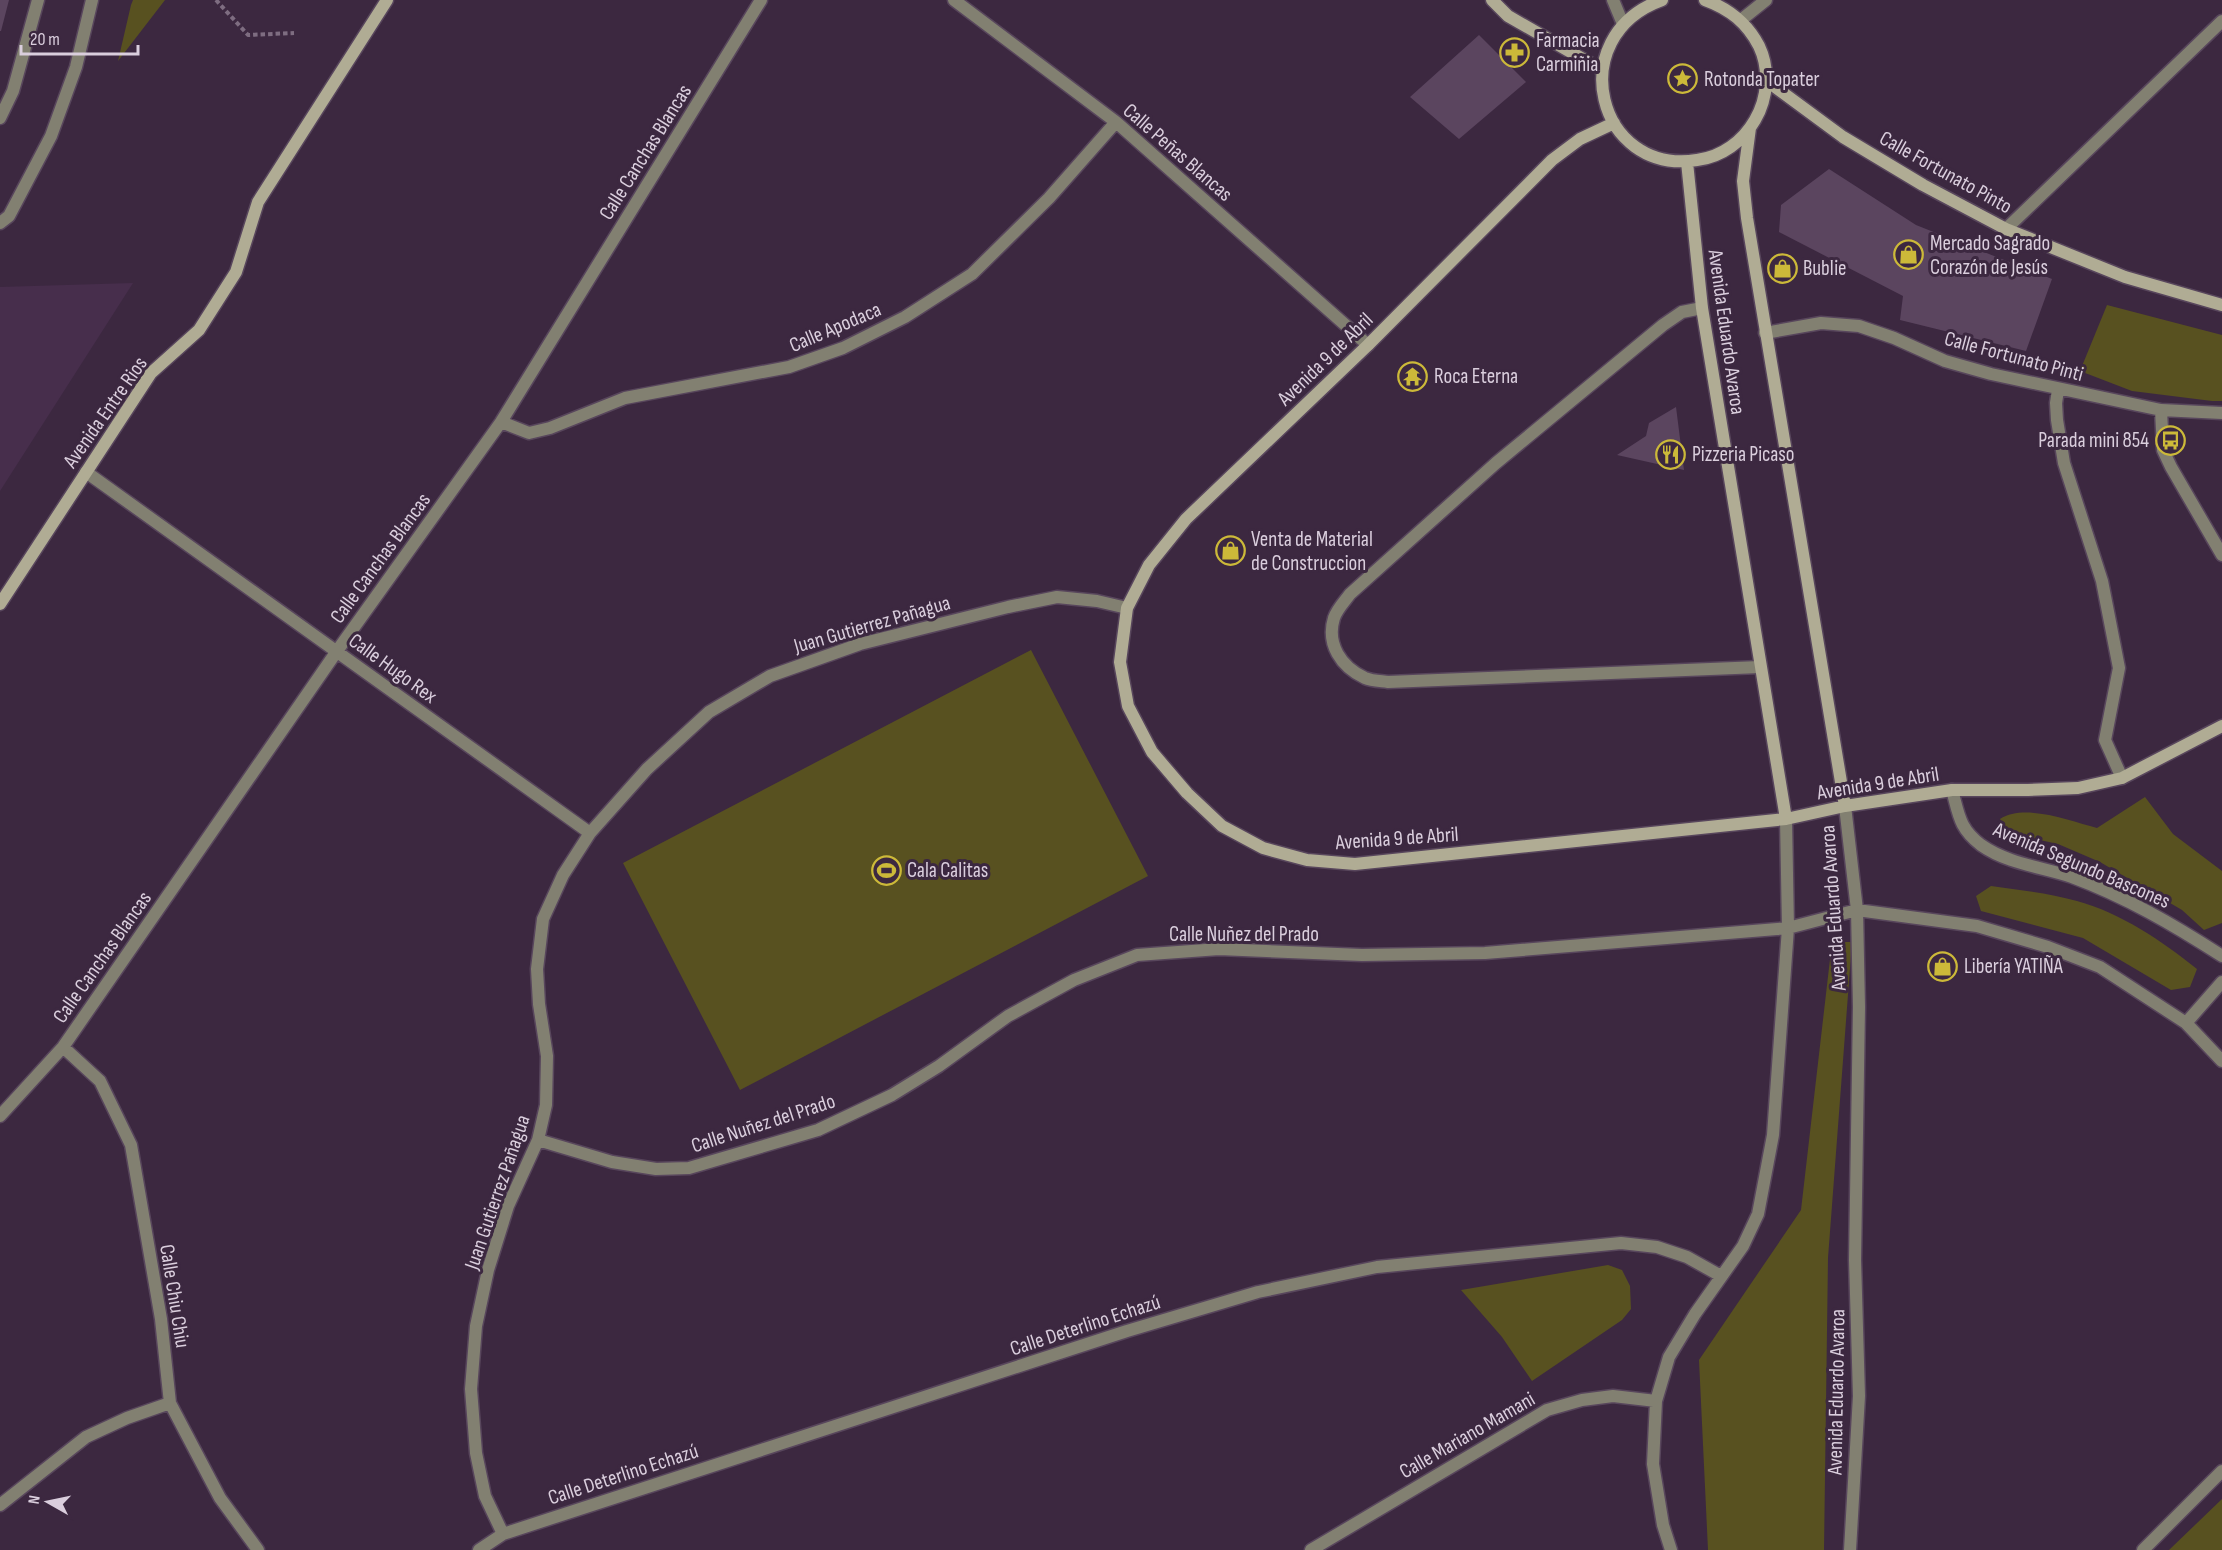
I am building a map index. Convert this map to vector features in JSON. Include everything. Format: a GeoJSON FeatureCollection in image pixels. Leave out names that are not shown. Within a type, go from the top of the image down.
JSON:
{"type":"FeatureCollection","features":[{"type":"Feature","properties":{"kind":"main road","name":"Avenida Entre Rios"},"geometry":{"type":"LineString","coordinates":[[0,603],[150,373],[199,330],[236,272],[258,202],[387,0]]}},
{"type":"Feature","properties":{"kind":"main road"},"geometry":{"type":"LineString","coordinates":[[1492,0],[1508,16],[1602,70]]}},
{"type":"Feature","properties":{"kind":"main road"},"geometry":{"type":"LineString","coordinates":[[1662,0],[1634,13],[1623,24],[1609,45],[1602,70],[1604,98],[1614,123],[1633,145],[1645,153],[1672,161],[1687,162],[1705,159],[1738,142],[1758,114],[1767,81],[1760,49],[1752,33],[1741,20],[1718,5],[1705,0]]}},
{"type":"Feature","properties":{"kind":"main road","name":"Calle Fortunato Pinto"},"geometry":{"type":"LineString","coordinates":[[1767,81],[1843,137],[1923,186],[2006,229],[2125,276],[2222,305]]}},
{"type":"Feature","properties":{"kind":"main road","name":"Avenida 9 de Abril"},"geometry":{"type":"LineString","coordinates":[[1614,123],[1580,139],[1552,160],[1368,345],[1186,519],[1149,565],[1127,608],[1120,662],[1128,706],[1152,752],[1187,793],[1222,826],[1263,848],[1307,860],[1355,864],[1786,819],[1845,806],[1952,790],[2078,788],[2122,778],[2222,726]]}},
{"type":"Feature","properties":{"kind":"main road","name":"Avenida Eduardo Avaroa"},"geometry":{"type":"LineString","coordinates":[[1750,128],[1743,181],[1765,333],[1845,806]]}},
{"type":"Feature","properties":{"kind":"main road","name":"Avenida Eduardo Avaroa"},"geometry":{"type":"LineString","coordinates":[[1687,162],[1702,308],[1786,819]]}},
{"type":"Feature","properties":{"kind":"street"},"geometry":{"type":"LineString","coordinates":[[0,118],[13,91],[38,0]]}},
{"type":"Feature","properties":{"kind":"street"},"geometry":{"type":"LineString","coordinates":[[0,223],[9,216],[51,136],[76,67],[93,0]]}},
{"type":"Feature","properties":{"kind":"street","name":"Calle Canchas Blancas"},"geometry":{"type":"LineString","coordinates":[[0,1116],[63,1047],[337,651],[501,422],[761,0]]}},
{"type":"Feature","properties":{"kind":"street","name":"Calle Peñas Blancas"},"geometry":{"type":"LineString","coordinates":[[954,0],[1116,122],[1368,345]]}},
{"type":"Feature","properties":{"kind":"street"},"geometry":{"type":"LineString","coordinates":[[1612,0],[1623,24]]}},
{"type":"Feature","properties":{"kind":"street"},"geometry":{"type":"LineString","coordinates":[[1741,20],[1766,0]]}},
{"type":"Feature","properties":{"kind":"street"},"geometry":{"type":"LineString","coordinates":[[2006,229],[2222,21]]}},
{"type":"Feature","properties":{"kind":"street","name":"Calle Apodaca"},"geometry":{"type":"LineString","coordinates":[[501,422],[529,433],[550,428],[625,398],[789,368],[843,348],[905,317],[972,274],[1049,198],[1116,122]]}},
{"type":"Feature","properties":{"kind":"street"},"geometry":{"type":"LineString","coordinates":[[1702,308],[1682,312],[1663,326],[1497,463],[1350,594],[1335,616],[1331,635],[1336,654],[1350,669],[1367,679],[1388,682],[1760,667]]}},
{"type":"Feature","properties":{"kind":"street","name":"Calle Fortunato Pinti"},"geometry":{"type":"LineString","coordinates":[[1765,333],[1821,323],[1859,326],[1894,338],[1945,361],[2058,390],[2161,410],[2222,413]]}},
{"type":"Feature","properties":{"kind":"street"},"geometry":{"type":"LineString","coordinates":[[2058,390],[2057,420],[2064,463],[2102,580],[2119,668],[2105,740],[2122,778]]}},
{"type":"Feature","properties":{"kind":"street"},"geometry":{"type":"LineString","coordinates":[[2161,410],[2163,450],[2222,555]]}},
{"type":"Feature","properties":{"kind":"street","name":"Calle Hugo Rex"},"geometry":{"type":"LineString","coordinates":[[86,472],[590,833]]}},
{"type":"Feature","properties":{"kind":"street","name":"Juan Gutierrez Pañagua"},"geometry":{"type":"LineString","coordinates":[[503,1534],[485,1496],[476,1453],[471,1389],[476,1326],[488,1270],[508,1206],[538,1140],[546,1105],[547,1056],[539,1004],[537,969],[543,919],[563,875],[590,833],[647,769],[709,712],[770,676],[860,644],[1057,597],[1097,601],[1127,608]]}},
{"type":"Feature","properties":{"kind":"street","name":"Avenida Segundo Bascones"},"geometry":{"type":"LineString","coordinates":[[1952,790],[1961,826],[1982,845],[2017,863],[2070,877],[2119,897],[2174,925],[2222,956]]}},
{"type":"Feature","properties":{"kind":"street","name":"Avenida Eduardo Avaroa"},"geometry":{"type":"LineString","coordinates":[[1845,806],[1857,910],[1859,1018],[1856,1260],[1859,1396],[1850,1550]]}},
{"type":"Feature","properties":{"kind":"street","name":"Avenida Eduardo Avaroa"},"geometry":{"type":"LineString","coordinates":[[1671,1550],[1653,1464],[1656,1401],[1669,1357],[1720,1276],[1743,1246],[1758,1214],[1773,1136],[1788,928],[1786,819]]}},
{"type":"Feature","properties":{"kind":"street"},"geometry":{"type":"LineString","coordinates":[[1788,928],[1857,910],[1977,926],[2048,947],[2100,967],[2186,1023],[2222,1061]]}},
{"type":"Feature","properties":{"kind":"street","name":"Calle Nuñez del Prado"},"geometry":{"type":"LineString","coordinates":[[538,1140],[612,1162],[656,1169],[700,1165],[818,1130],[892,1095],[939,1066],[1008,1016],[1074,980],[1137,955],[1219,949],[1362,955],[1485,953],[1788,928]]}},
{"type":"Feature","properties":{"kind":"street"},"geometry":{"type":"LineString","coordinates":[[2186,1023],[2222,982]]}},
{"type":"Feature","properties":{"kind":"street","name":"Calle Chiu Chiu"},"geometry":{"type":"LineString","coordinates":[[63,1047],[100,1081],[131,1145],[160,1319],[170,1402],[220,1498],[258,1550]]}},
{"type":"Feature","properties":{"kind":"street","name":"Calle Deterlino Echazú"},"geometry":{"type":"LineString","coordinates":[[479,1550],[503,1534],[1128,1331],[1258,1292],[1377,1267],[1621,1244],[1657,1247],[1687,1257],[1720,1276]]}},
{"type":"Feature","properties":{"kind":"street","name":"Calle Mariano Mamani"},"geometry":{"type":"LineString","coordinates":[[1311,1550],[1547,1410],[1582,1400],[1613,1396],[1656,1401]]}},
{"type":"Feature","properties":{"kind":"street"},"geometry":{"type":"LineString","coordinates":[[0,1505],[86,1437],[170,1402]]}},
{"type":"Feature","properties":{"kind":"street"},"geometry":{"type":"LineString","coordinates":[[2143,1550],[2222,1471]]}},
{"type":"Feature","properties":{"kind":"path"},"geometry":{"type":"LineString","coordinates":[[216,0],[248,35],[294,33]]}},
{"type":"Feature","properties":{"kind":"shaded area"},"geometry":{"type":"Polygon","coordinates":[[[133,0],[165,0],[118,61],[131,5],[133,0]]]}},
{"type":"Feature","properties":{"kind":"shaded area"},"geometry":{"type":"Polygon","coordinates":[[[133,283],[0,491],[0,287],[133,283]]]}},
{"type":"Feature","properties":{"kind":"shaded area"},"geometry":{"type":"Polygon","coordinates":[[[2107,305],[2222,335],[2222,401],[2132,391],[2080,371],[2107,305]]]}},
{"type":"Feature","properties":{"kind":"shaded area","name":"Cala Calitas"},"geometry":{"type":"Polygon","coordinates":[[[1031,650],[1148,876],[740,1090],[623,863],[1031,650]]]}},
{"type":"Feature","properties":{"kind":"shaded area"},"geometry":{"type":"Polygon","coordinates":[[[2145,797],[2173,834],[2222,871],[2222,923],[2204,930],[2182,910],[2100,862],[2058,844],[2009,833],[2000,819],[2010,815],[2035,813],[2097,828],[2145,797]]]}},
{"type":"Feature","properties":{"kind":"shaded area"},"geometry":{"type":"Polygon","coordinates":[[[1991,886],[2066,898],[2093,906],[2125,920],[2170,948],[2197,969],[2190,987],[2171,990],[2083,938],[1981,911],[1976,896],[1991,886]]]}},
{"type":"Feature","properties":{"kind":"shaded area"},"geometry":{"type":"Polygon","coordinates":[[[1832,942],[1852,942],[1828,1258],[1824,1550],[1708,1550],[1699,1360],[1801,1210],[1832,942]]]}},
{"type":"Feature","properties":{"kind":"shaded area"},"geometry":{"type":"Polygon","coordinates":[[[1608,1265],[1622,1270],[1630,1286],[1631,1309],[1622,1320],[1532,1381],[1502,1337],[1461,1290],[1608,1265]]]}},
{"type":"Feature","properties":{"kind":"shaded area"},"geometry":{"type":"Polygon","coordinates":[[[2222,1499],[2222,1550],[2169,1550],[2222,1499]]]}},
{"type":"Feature","properties":{"kind":"building"},"geometry":{"type":"Polygon","coordinates":[[[0,0],[9,0],[1,31],[0,31],[0,0]]]}},
{"type":"Feature","properties":{"kind":"building"},"geometry":{"type":"Polygon","coordinates":[[[1479,35],[1526,82],[1459,139],[1410,97],[1479,35]]]}},
{"type":"Feature","properties":{"kind":"building","name":"Mercado Sagrado Corazón de Jesús"},"geometry":{"type":"Polygon","coordinates":[[[1829,169],[1916,225],[2052,279],[2026,351],[1900,320],[1903,296],[1779,232],[1781,205],[1829,169]]]}},
{"type":"Feature","properties":{"kind":"building"},"geometry":{"type":"Polygon","coordinates":[[[1676,407],[1684,470],[1617,455],[1646,436],[1649,423],[1676,407]]]}},
{"type":"Feature","properties":{"kind":"place","name":"Farmacia Carmiñia"},"geometry":{"type":"Point","coordinates":[1515,52]}},
{"type":"Feature","properties":{"kind":"place","name":"Rotonda Topater"},"geometry":{"type":"Point","coordinates":[1683,79]}},
{"type":"Feature","properties":{"kind":"place","name":"Mercado Sagrado Corazón de Jesús"},"geometry":{"type":"Point","coordinates":[1909,255]}},
{"type":"Feature","properties":{"kind":"place","name":"Bublie"},"geometry":{"type":"Point","coordinates":[1782,268]}},
{"type":"Feature","properties":{"kind":"place","name":"Roca Eterna"},"geometry":{"type":"Point","coordinates":[1413,376]}},
{"type":"Feature","properties":{"kind":"place","name":"Parada mini 854"},"geometry":{"type":"Point","coordinates":[2170,440]}},
{"type":"Feature","properties":{"kind":"place","name":"Pizzeria Picaso"},"geometry":{"type":"Point","coordinates":[1671,454]}},
{"type":"Feature","properties":{"kind":"place","name":"Venta de Material de Construccion"},"geometry":{"type":"Point","coordinates":[1230,551]}},
{"type":"Feature","properties":{"kind":"place","name":"Cala Calitas"},"geometry":{"type":"Point","coordinates":[886,870]}},
{"type":"Feature","properties":{"kind":"place","name":"Libería YATIÑA"},"geometry":{"type":"Point","coordinates":[1943,966]}}]}
